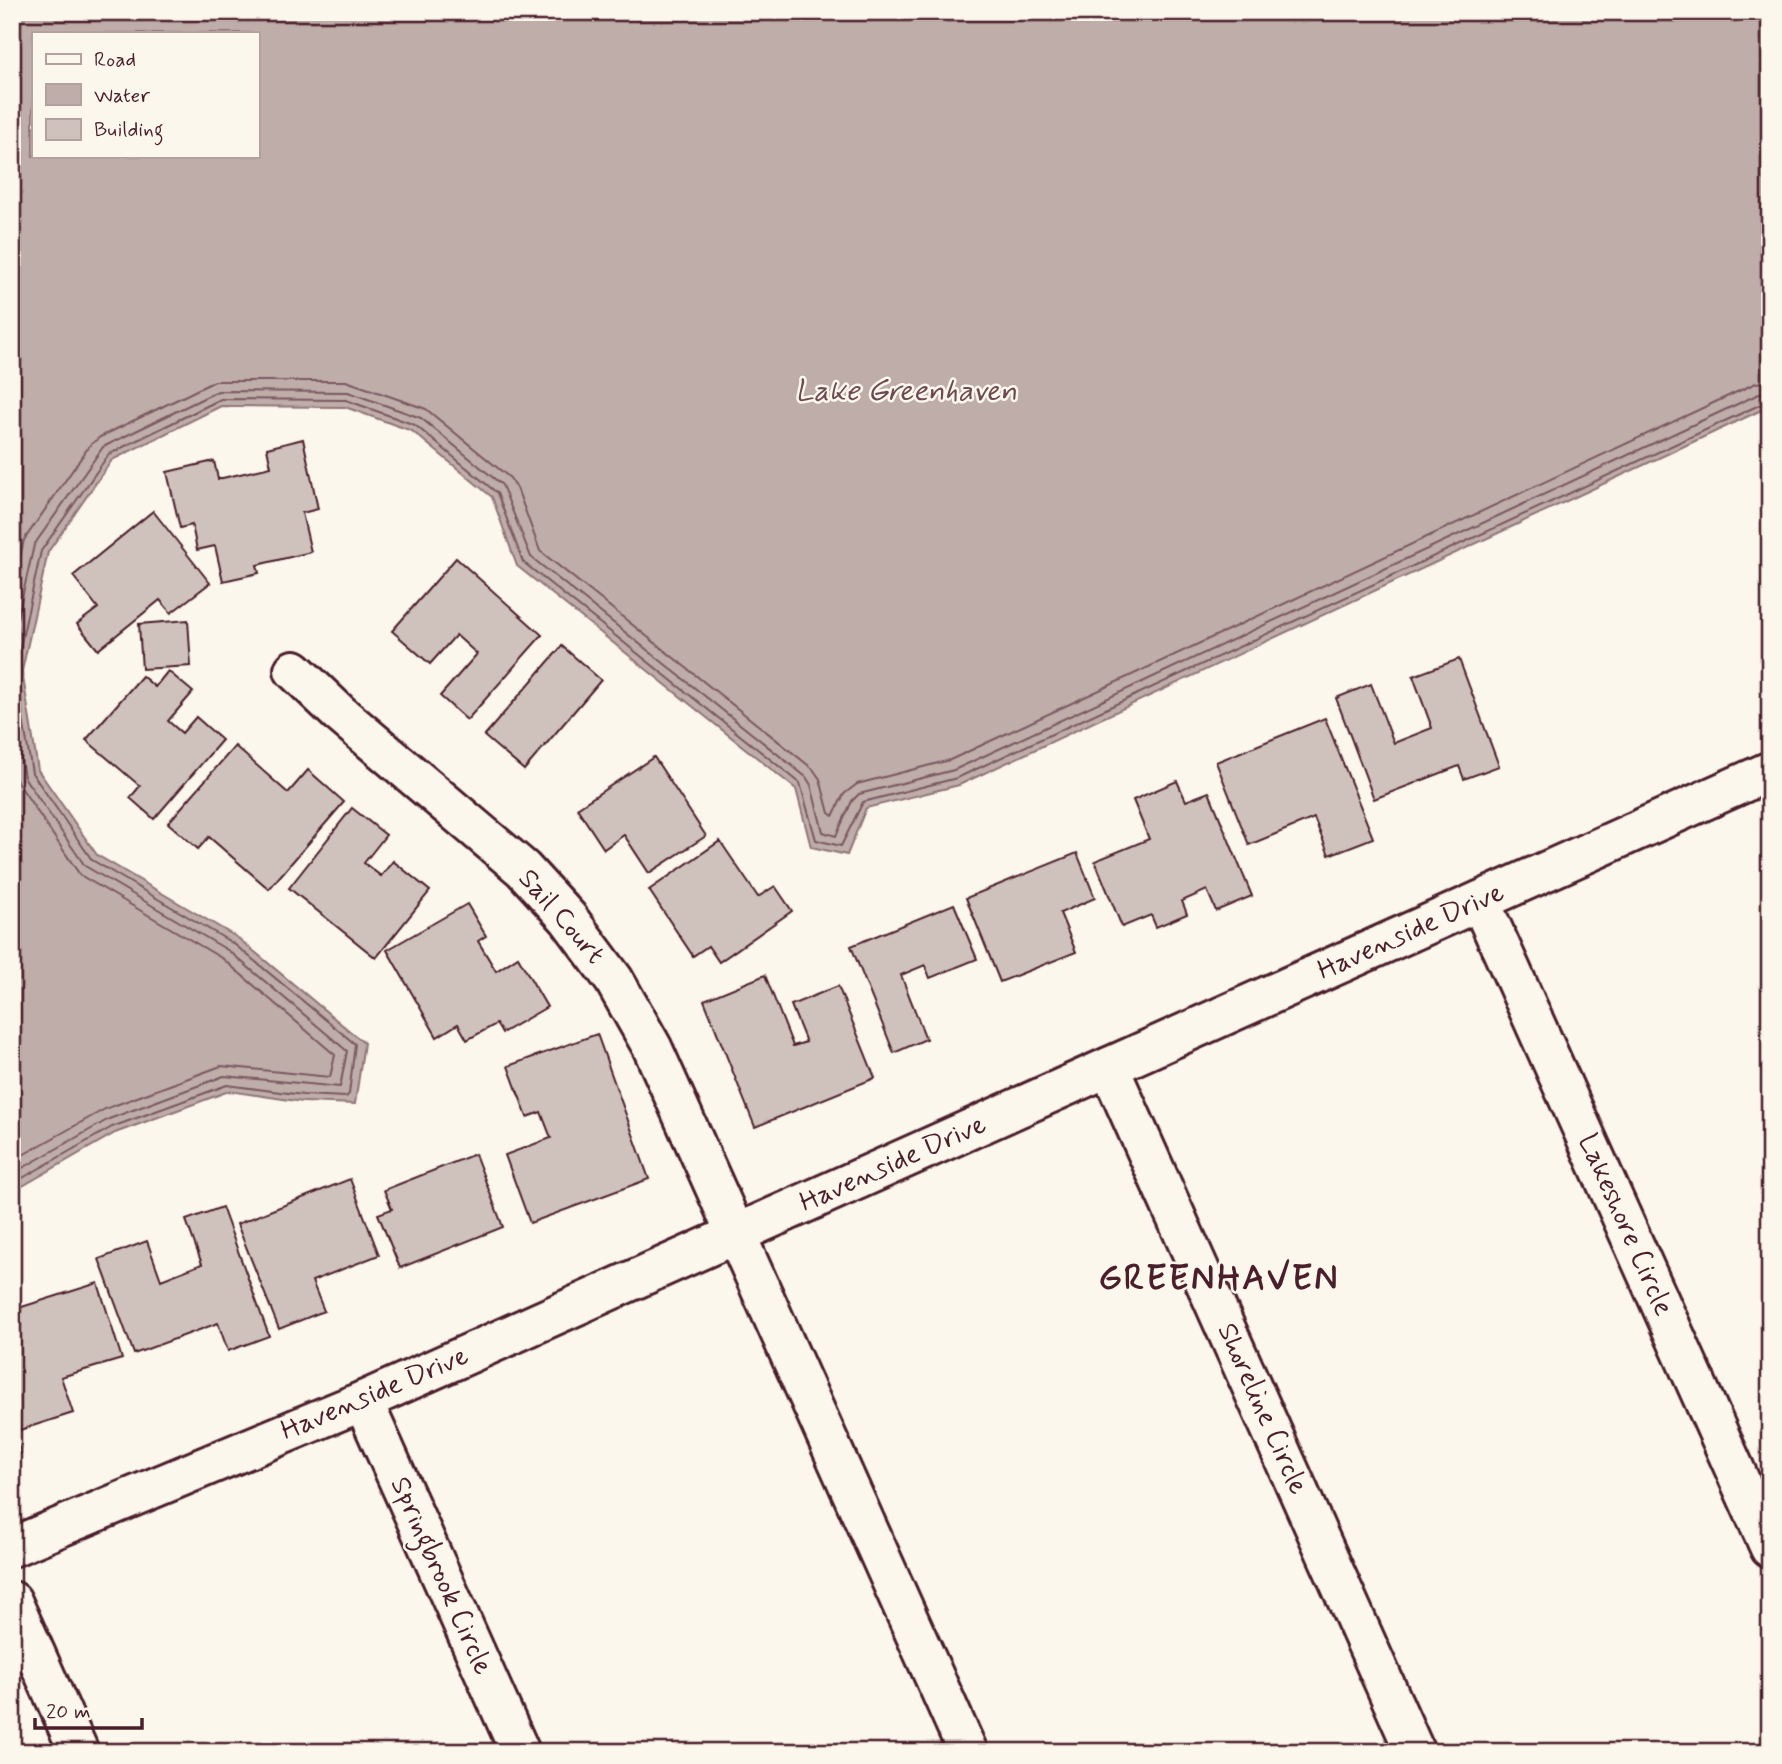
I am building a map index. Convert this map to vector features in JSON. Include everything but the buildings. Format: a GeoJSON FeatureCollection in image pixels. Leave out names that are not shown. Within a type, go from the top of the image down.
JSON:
{"type":"FeatureCollection","features":[{"type":"Feature","properties":{"kind":"street","name":"Sail Court"},"geometry":{"type":"LineString","coordinates":[[294,670],[339,713],[523,869],[568,918],[614,980],[652,1047],[736,1234]]}},
{"type":"Feature","properties":{"kind":"street","name":"Havenside Drive"},"geometry":{"type":"LineString","coordinates":[[12,1547],[363,1401],[1770,771]]}},
{"type":"Feature","properties":{"kind":"street","name":"Lakeshore Circle"},"geometry":{"type":"LineString","coordinates":[[1480,901],[1770,1548]]}},
{"type":"Feature","properties":{"kind":"street","name":"Shoreline Circle"},"geometry":{"type":"LineString","coordinates":[[1109,1067],[1415,1752]]}},
{"type":"Feature","properties":{"kind":"street"},"geometry":{"type":"LineString","coordinates":[[736,1234],[968,1752]]}},
{"type":"Feature","properties":{"kind":"street","name":"Springbrook Circle"},"geometry":{"type":"LineString","coordinates":[[363,1401],[520,1752]]}},
{"type":"Feature","properties":{"kind":"street"},"geometry":{"type":"LineString","coordinates":[[12,1601],[79,1752]]}},
{"type":"Feature","properties":{"kind":"water","name":"Lake Greenhaven"},"geometry":{"type":"Polygon","coordinates":[[[12,12],[1770,12],[1770,406],[959,785],[866,808],[847,855],[811,847],[796,789],[517,566],[492,497],[412,431],[345,407],[221,406],[112,460],[48,552],[22,671],[38,770],[97,855],[238,938],[364,1043],[355,1104],[303,1102],[229,1091],[115,1133],[12,1192],[12,12]]]}},
{"type":"Feature","properties":{"kind":"district","name":"GREENHAVEN"},"geometry":{"type":"Point","coordinates":[1219,1279]}}]}
